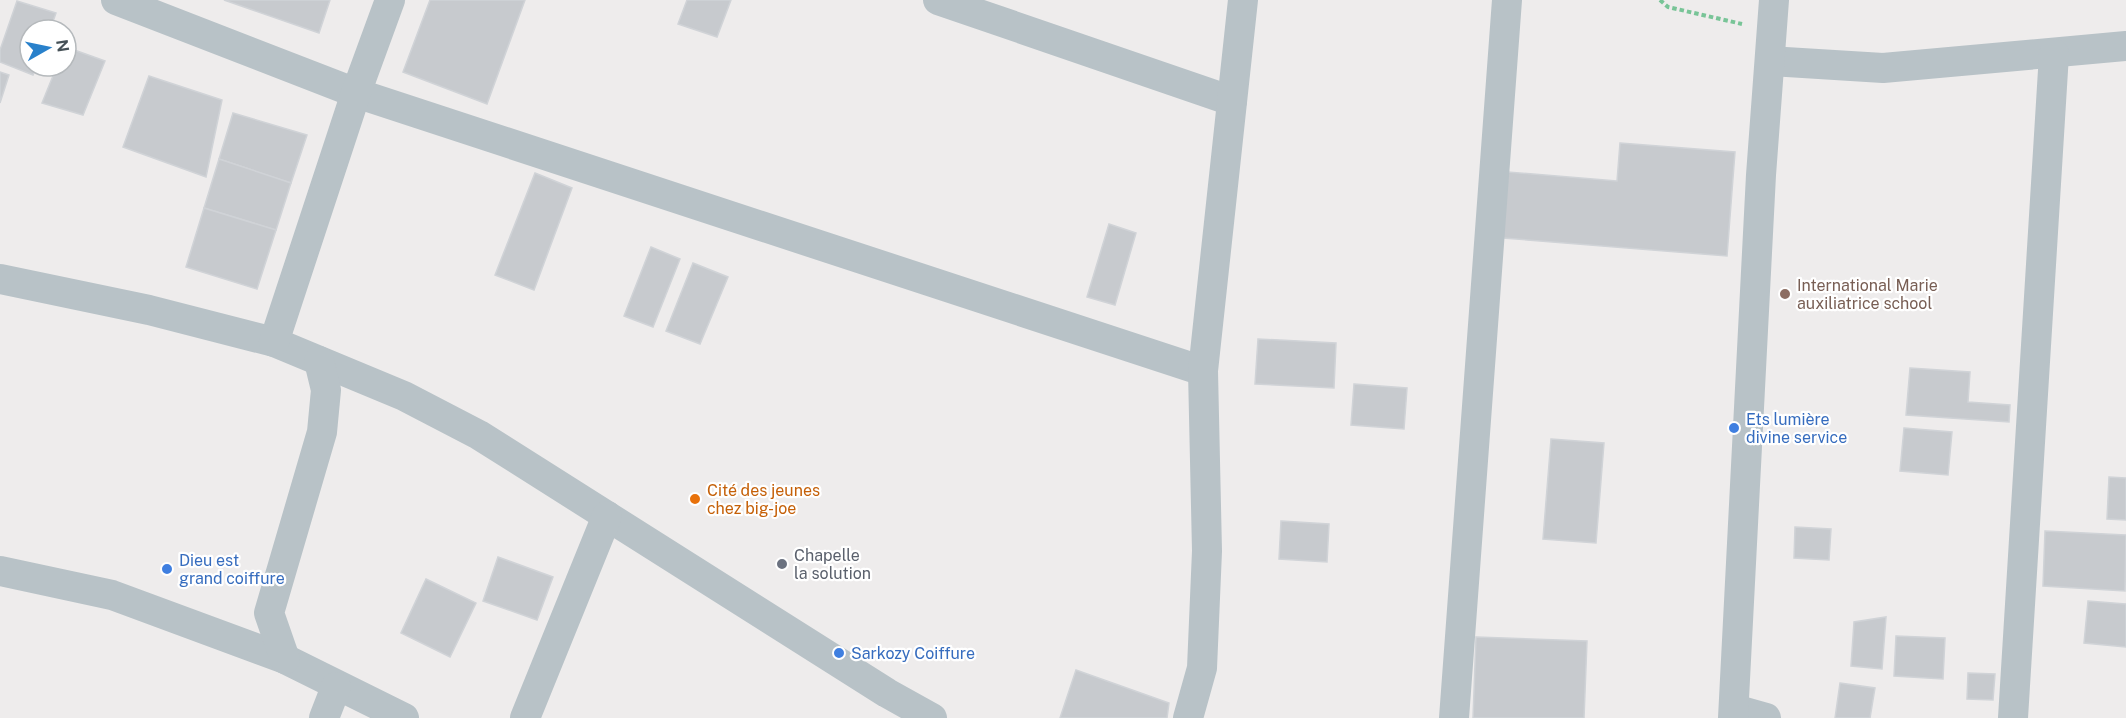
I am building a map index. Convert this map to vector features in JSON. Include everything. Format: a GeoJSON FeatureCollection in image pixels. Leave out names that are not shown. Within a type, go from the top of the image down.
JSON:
{"type":"FeatureCollection","features":[{"type":"Feature","properties":{"kind":"street"},"geometry":{"type":"LineString","coordinates":[[116,0],[356,93],[1203,371]]}},
{"type":"Feature","properties":{"kind":"street"},"geometry":{"type":"LineString","coordinates":[[274,342],[356,93],[390,0]]}},
{"type":"Feature","properties":{"kind":"street"},"geometry":{"type":"LineString","coordinates":[[938,0],[1232,102]]}},
{"type":"Feature","properties":{"kind":"street"},"geometry":{"type":"LineString","coordinates":[[1188,718],[1202,668],[1207,550],[1203,371],[1243,0]]}},
{"type":"Feature","properties":{"kind":"street"},"geometry":{"type":"LineString","coordinates":[[1454,718],[1507,0]]}},
{"type":"Feature","properties":{"kind":"street"},"geometry":{"type":"LineString","coordinates":[[1766,718],[1734,714],[1761,175],[1774,0]]}},
{"type":"Feature","properties":{"kind":"street"},"geometry":{"type":"LineString","coordinates":[[1771,61],[1883,68],[2126,46]]}},
{"type":"Feature","properties":{"kind":"street"},"geometry":{"type":"LineString","coordinates":[[2013,718],[2054,54]]}},
{"type":"Feature","properties":{"kind":"street"},"geometry":{"type":"LineString","coordinates":[[0,279],[149,310],[274,342],[404,396],[479,435],[887,693],[932,718]]}},
{"type":"Feature","properties":{"kind":"street"},"geometry":{"type":"LineString","coordinates":[[285,659],[268,613],[322,432],[326,390],[319,362]]}},
{"type":"Feature","properties":{"kind":"street"},"geometry":{"type":"LineString","coordinates":[[525,718],[607,516]]}},
{"type":"Feature","properties":{"kind":"street"},"geometry":{"type":"LineString","coordinates":[[0,571],[112,595],[285,659],[336,687],[404,718]]}},
{"type":"Feature","properties":{"kind":"street"},"geometry":{"type":"LineString","coordinates":[[324,718],[336,687]]}},
{"type":"Feature","properties":{"kind":"path"},"geometry":{"type":"LineString","coordinates":[[1660,0],[1668,7],[1748,26],[1771,61]]}},
{"type":"Feature","properties":{"kind":"building"},"geometry":{"type":"Polygon","coordinates":[[[224,0],[330,0],[319,33],[224,0]]]}},
{"type":"Feature","properties":{"kind":"building"},"geometry":{"type":"Polygon","coordinates":[[[430,0],[525,0],[487,104],[403,72],[430,0]]]}},
{"type":"Feature","properties":{"kind":"building"},"geometry":{"type":"Polygon","coordinates":[[[687,0],[731,0],[717,37],[678,24],[687,0]]]}},
{"type":"Feature","properties":{"kind":"building"},"geometry":{"type":"Polygon","coordinates":[[[17,1],[56,13],[54,18],[18,18],[18,69],[0,62],[0,50],[17,1]]]}},
{"type":"Feature","properties":{"kind":"building"},"geometry":{"type":"Polygon","coordinates":[[[78,51],[105,61],[83,115],[42,103],[52,78],[78,78],[78,51]]]}},
{"type":"Feature","properties":{"kind":"building"},"geometry":{"type":"Polygon","coordinates":[[[0,72],[9,75],[0,103],[0,72]]]}},
{"type":"Feature","properties":{"kind":"building"},"geometry":{"type":"Polygon","coordinates":[[[149,76],[222,100],[206,177],[123,147],[149,76]]]}},
{"type":"Feature","properties":{"kind":"building"},"geometry":{"type":"Polygon","coordinates":[[[233,113],[307,135],[291,183],[219,159],[233,113]]]}},
{"type":"Feature","properties":{"kind":"building"},"geometry":{"type":"Polygon","coordinates":[[[1620,143],[1735,152],[1727,256],[1503,238],[1508,172],[1617,181],[1620,143]]]}},
{"type":"Feature","properties":{"kind":"building"},"geometry":{"type":"Polygon","coordinates":[[[219,159],[291,183],[276,230],[204,208],[219,159]]]}},
{"type":"Feature","properties":{"kind":"building"},"geometry":{"type":"Polygon","coordinates":[[[535,173],[572,188],[534,290],[495,275],[535,173]]]}},
{"type":"Feature","properties":{"kind":"building"},"geometry":{"type":"Polygon","coordinates":[[[204,208],[276,230],[257,289],[186,267],[204,208]]]}},
{"type":"Feature","properties":{"kind":"building"},"geometry":{"type":"Polygon","coordinates":[[[1109,224],[1136,233],[1115,305],[1087,297],[1109,224]]]}},
{"type":"Feature","properties":{"kind":"building"},"geometry":{"type":"Polygon","coordinates":[[[651,247],[680,259],[653,327],[624,316],[651,247]]]}},
{"type":"Feature","properties":{"kind":"building"},"geometry":{"type":"Polygon","coordinates":[[[693,263],[728,277],[700,344],[666,331],[693,263]]]}},
{"type":"Feature","properties":{"kind":"building"},"geometry":{"type":"Polygon","coordinates":[[[1258,339],[1336,343],[1334,388],[1255,384],[1258,339]]]}},
{"type":"Feature","properties":{"kind":"building"},"geometry":{"type":"Polygon","coordinates":[[[1910,368],[1970,372],[1968,402],[2010,405],[2009,422],[1906,415],[1910,368]]]}},
{"type":"Feature","properties":{"kind":"building"},"geometry":{"type":"Polygon","coordinates":[[[1354,384],[1407,388],[1404,429],[1351,425],[1354,384]]]}},
{"type":"Feature","properties":{"kind":"building"},"geometry":{"type":"Polygon","coordinates":[[[1904,428],[1952,432],[1948,475],[1900,471],[1904,428]]]}},
{"type":"Feature","properties":{"kind":"building"},"geometry":{"type":"Polygon","coordinates":[[[1551,439],[1604,443],[1596,543],[1543,539],[1551,439]]]}},
{"type":"Feature","properties":{"kind":"building"},"geometry":{"type":"Polygon","coordinates":[[[2109,477],[2126,478],[2126,520],[2107,519],[2109,477]]]}},
{"type":"Feature","properties":{"kind":"building"},"geometry":{"type":"Polygon","coordinates":[[[1281,521],[1329,524],[1327,562],[1279,559],[1281,521]]]}},
{"type":"Feature","properties":{"kind":"building"},"geometry":{"type":"Polygon","coordinates":[[[1795,527],[1831,529],[1829,560],[1794,558],[1795,527]]]}},
{"type":"Feature","properties":{"kind":"building"},"geometry":{"type":"Polygon","coordinates":[[[2045,531],[2126,535],[2125,591],[2043,586],[2045,531]]]}},
{"type":"Feature","properties":{"kind":"building"},"geometry":{"type":"Polygon","coordinates":[[[498,557],[553,577],[537,620],[483,601],[498,557]]]}},
{"type":"Feature","properties":{"kind":"building"},"geometry":{"type":"Polygon","coordinates":[[[426,579],[476,603],[450,657],[401,633],[426,579]]]}},
{"type":"Feature","properties":{"kind":"building"},"geometry":{"type":"Polygon","coordinates":[[[2088,601],[2126,604],[2126,647],[2084,643],[2088,601]]]}},
{"type":"Feature","properties":{"kind":"building"},"geometry":{"type":"Polygon","coordinates":[[[1886,617],[1882,669],[1851,666],[1854,622],[1886,617]]]}},
{"type":"Feature","properties":{"kind":"building"},"geometry":{"type":"Polygon","coordinates":[[[1896,636],[1945,638],[1943,679],[1894,676],[1896,636]]]}},
{"type":"Feature","properties":{"kind":"building"},"geometry":{"type":"Polygon","coordinates":[[[1476,637],[1587,641],[1584,718],[1473,718],[1476,637]]]}},
{"type":"Feature","properties":{"kind":"building"},"geometry":{"type":"Polygon","coordinates":[[[1076,670],[1169,703],[1167,718],[1060,718],[1076,670]]]}},
{"type":"Feature","properties":{"kind":"building"},"geometry":{"type":"Polygon","coordinates":[[[1968,673],[1995,674],[1993,700],[1967,699],[1968,673]]]}},
{"type":"Feature","properties":{"kind":"building"},"geometry":{"type":"Polygon","coordinates":[[[1840,683],[1875,688],[1870,718],[1835,718],[1840,683]]]}},
{"type":"Feature","properties":{"kind":"place","name":"International Marie auxiliatrice school"},"geometry":{"type":"Point","coordinates":[1785,294]}},
{"type":"Feature","properties":{"kind":"place","name":"Ets lumière divine service"},"geometry":{"type":"Point","coordinates":[1734,428]}},
{"type":"Feature","properties":{"kind":"place","name":"Cité des jeunes chez big-joe"},"geometry":{"type":"Point","coordinates":[695,499]}},
{"type":"Feature","properties":{"kind":"place","name":"Chapelle la solution"},"geometry":{"type":"Point","coordinates":[782,564]}},
{"type":"Feature","properties":{"kind":"place","name":"Dieu est grand coiffure"},"geometry":{"type":"Point","coordinates":[167,569]}},
{"type":"Feature","properties":{"kind":"place","name":"Sarkozy Coiffure"},"geometry":{"type":"Point","coordinates":[839,653]}}]}
